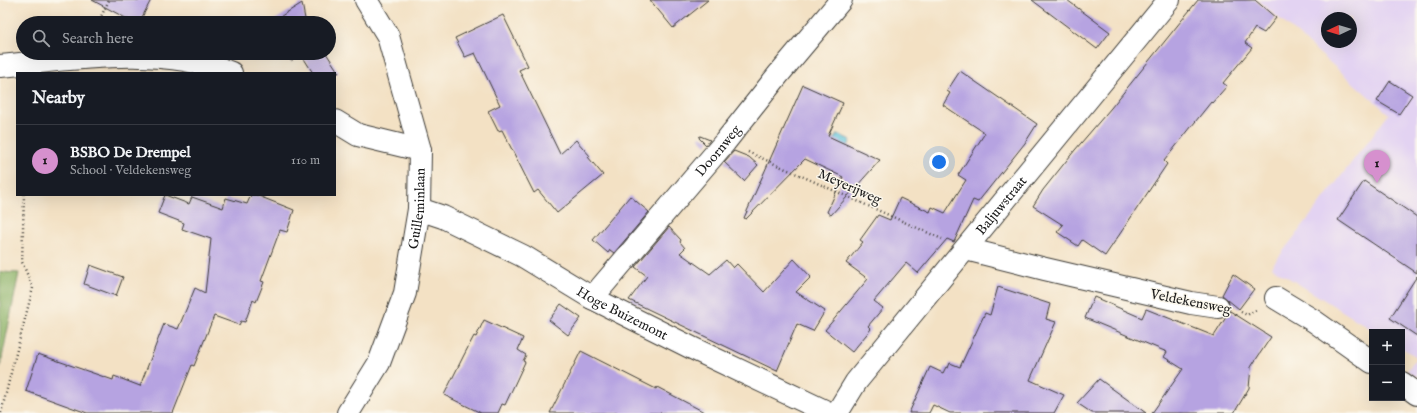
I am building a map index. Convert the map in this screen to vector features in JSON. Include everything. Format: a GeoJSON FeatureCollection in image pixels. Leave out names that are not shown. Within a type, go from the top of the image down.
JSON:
{"type":"FeatureCollection","features":[{"type":"Feature","properties":{"kind":"street","name":"Guilleminlaan"},"geometry":{"type":"LineString","coordinates":[[348,413],[379,363],[405,294],[419,209],[420,150],[388,36],[366,0]]}},
{"type":"Feature","properties":{"kind":"street","name":"Doornweg"},"geometry":{"type":"LineString","coordinates":[[592,298],[725,142],[778,75],[841,0]]}},
{"type":"Feature","properties":{"kind":"street","name":"Baljuwstraat"},"geometry":{"type":"LineString","coordinates":[[838,413],[856,382],[1169,0]]}},
{"type":"Feature","properties":{"kind":"street"},"geometry":{"type":"LineString","coordinates":[[0,66],[68,60]]}},
{"type":"Feature","properties":{"kind":"street"},"geometry":{"type":"LineString","coordinates":[[192,60],[228,72]]}},
{"type":"Feature","properties":{"kind":"street"},"geometry":{"type":"LineString","coordinates":[[336,123],[358,135],[420,150]]}},
{"type":"Feature","properties":{"kind":"street","name":"Hoge Buizemont"},"geometry":{"type":"LineString","coordinates":[[419,209],[443,217],[524,256],[592,298],[692,348],[829,413]]}},
{"type":"Feature","properties":{"kind":"street","name":"Veldekensweg"},"geometry":{"type":"LineString","coordinates":[[966,249],[1191,303],[1218,307]]}},
{"type":"Feature","properties":{"kind":"street"},"geometry":{"type":"LineString","coordinates":[[1276,298],[1314,321],[1369,360]]}},
{"type":"Feature","properties":{"kind":"street"},"geometry":{"type":"LineString","coordinates":[[1405,385],[1417,394]]}},
{"type":"Feature","properties":{"kind":"path"},"geometry":{"type":"LineString","coordinates":[[101,16],[109,0]]}},
{"type":"Feature","properties":{"kind":"path","name":"Meyerijweg"},"geometry":{"type":"LineString","coordinates":[[725,142],[919,230],[966,249]]}},
{"type":"Feature","properties":{"kind":"path"},"geometry":{"type":"LineString","coordinates":[[1,413],[33,288],[22,262],[24,196]]}},
{"type":"Feature","properties":{"kind":"path","name":"Veldekensweg"},"geometry":{"type":"LineString","coordinates":[[1218,307],[1228,306],[1247,315],[1276,298]]}},
{"type":"Feature","properties":{"kind":"shaded area"},"geometry":{"type":"Polygon","coordinates":[[[1258,0],[1417,0],[1417,357],[1405,350],[1405,329],[1371,329],[1271,267],[1389,114],[1258,0]]]}},
{"type":"Feature","properties":{"kind":"shaded area"},"geometry":{"type":"Polygon","coordinates":[[[1417,357],[1417,377],[1407,371],[1417,357]]]}},
{"type":"Feature","properties":{"kind":"green space"},"geometry":{"type":"Polygon","coordinates":[[[0,272],[19,273],[0,368],[0,272]]]}},
{"type":"Feature","properties":{"kind":"water"},"geometry":{"type":"Polygon","coordinates":[[[837,134],[851,140],[837,169],[824,164],[837,134]]]}},
{"type":"Feature","properties":{"kind":"building"},"geometry":{"type":"Polygon","coordinates":[[[92,0],[151,0],[143,16],[122,16],[92,0]]]}},
{"type":"Feature","properties":{"kind":"building"},"geometry":{"type":"Polygon","coordinates":[[[650,0],[708,0],[673,28],[650,0]]]}},
{"type":"Feature","properties":{"kind":"building"},"geometry":{"type":"Polygon","coordinates":[[[1032,0],[1067,0],[1110,32],[1097,49],[1032,0]]]}},
{"type":"Feature","properties":{"kind":"building"},"geometry":{"type":"Polygon","coordinates":[[[1198,0],[1255,0],[1276,18],[1264,33],[1255,28],[1245,43],[1252,48],[1223,83],[1227,86],[1212,103],[1211,102],[1164,161],[1167,164],[1105,256],[1082,240],[1078,246],[1057,232],[1063,225],[1033,206],[1043,190],[1075,150],[1111,108],[1198,0]]]}},
{"type":"Feature","properties":{"kind":"building"},"geometry":{"type":"Polygon","coordinates":[[[302,3],[304,16],[281,16],[302,3]]]}},
{"type":"Feature","properties":{"kind":"building"},"geometry":{"type":"Polygon","coordinates":[[[503,15],[528,66],[519,70],[560,154],[576,140],[590,156],[588,157],[603,175],[557,213],[538,190],[534,193],[502,130],[498,131],[488,111],[500,105],[475,53],[465,57],[455,38],[503,15]]]}},
{"type":"Feature","properties":{"kind":"building"},"geometry":{"type":"Polygon","coordinates":[[[305,60],[331,60],[339,73],[336,72],[312,72],[305,60]]]}},
{"type":"Feature","properties":{"kind":"building"},"geometry":{"type":"Polygon","coordinates":[[[960,71],[1037,124],[1025,143],[978,202],[973,200],[954,242],[947,239],[918,273],[906,263],[874,301],[883,308],[868,326],[871,329],[852,352],[825,330],[868,279],[846,263],[863,242],[860,240],[878,215],[890,220],[900,198],[930,212],[932,207],[945,213],[966,180],[958,175],[985,133],[943,105],[950,93],[947,91],[960,71]]]}},
{"type":"Feature","properties":{"kind":"building"},"geometry":{"type":"Polygon","coordinates":[[[1390,81],[1412,95],[1399,114],[1377,101],[1390,81]]]}},
{"type":"Feature","properties":{"kind":"building"},"geometry":{"type":"Polygon","coordinates":[[[803,85],[843,103],[828,136],[880,160],[831,215],[827,212],[843,177],[805,159],[746,219],[744,218],[803,85]]]}},
{"type":"Feature","properties":{"kind":"building"},"geometry":{"type":"Polygon","coordinates":[[[700,136],[710,140],[706,145],[699,138],[700,136]]]}},
{"type":"Feature","properties":{"kind":"building"},"geometry":{"type":"Polygon","coordinates":[[[734,151],[749,157],[758,165],[744,181],[724,162],[734,151]]]}},
{"type":"Feature","properties":{"kind":"building"},"geometry":{"type":"Polygon","coordinates":[[[1364,181],[1417,217],[1417,273],[1338,220],[1364,181]]]}},
{"type":"Feature","properties":{"kind":"building"},"geometry":{"type":"Polygon","coordinates":[[[165,196],[189,204],[192,197],[223,208],[226,198],[247,204],[251,196],[259,196],[294,210],[287,232],[280,230],[261,281],[264,282],[256,302],[253,300],[245,322],[241,321],[239,325],[214,316],[173,413],[87,413],[26,391],[38,354],[113,380],[114,376],[140,386],[164,324],[178,329],[195,288],[205,293],[211,239],[182,229],[184,223],[158,213],[165,196]]]}},
{"type":"Feature","properties":{"kind":"building"},"geometry":{"type":"Polygon","coordinates":[[[630,196],[649,212],[614,253],[610,250],[608,253],[593,240],[630,196]]]}},
{"type":"Feature","properties":{"kind":"building"},"geometry":{"type":"Polygon","coordinates":[[[669,227],[681,240],[680,242],[685,248],[680,253],[710,274],[726,260],[733,268],[737,264],[764,292],[794,259],[811,277],[796,292],[825,311],[813,331],[797,324],[777,371],[629,300],[647,276],[635,267],[669,227]]]}},
{"type":"Feature","properties":{"kind":"building"},"geometry":{"type":"Polygon","coordinates":[[[90,265],[123,277],[116,296],[84,284],[90,265]]]}},
{"type":"Feature","properties":{"kind":"building"},"geometry":{"type":"Polygon","coordinates":[[[1233,274],[1254,289],[1239,309],[1222,295],[1233,274]]]}},
{"type":"Feature","properties":{"kind":"building"},"geometry":{"type":"Polygon","coordinates":[[[1417,276],[1417,336],[1390,318],[1417,276]]]}},
{"type":"Feature","properties":{"kind":"building"},"geometry":{"type":"Polygon","coordinates":[[[998,287],[1050,304],[1046,319],[1056,322],[1030,380],[1064,395],[1054,413],[950,413],[933,405],[929,413],[909,413],[930,367],[943,373],[946,367],[948,368],[950,363],[960,367],[985,313],[990,315],[998,287]]]}},
{"type":"Feature","properties":{"kind":"building"},"geometry":{"type":"Polygon","coordinates":[[[1094,297],[1142,318],[1146,309],[1214,336],[1230,311],[1271,337],[1251,367],[1249,388],[1234,413],[1152,413],[1183,369],[1164,357],[1167,352],[1085,318],[1094,297]]]}},
{"type":"Feature","properties":{"kind":"building"},"geometry":{"type":"Polygon","coordinates":[[[561,304],[581,318],[568,335],[549,320],[561,304]]]}},
{"type":"Feature","properties":{"kind":"building"},"geometry":{"type":"Polygon","coordinates":[[[484,320],[523,338],[518,350],[526,355],[523,361],[525,362],[505,405],[502,404],[498,413],[481,413],[444,395],[474,336],[476,337],[484,320]]]}},
{"type":"Feature","properties":{"kind":"building"},"geometry":{"type":"Polygon","coordinates":[[[581,351],[656,389],[657,387],[706,413],[550,413],[581,351]]]}},
{"type":"Feature","properties":{"kind":"building"},"geometry":{"type":"Polygon","coordinates":[[[1099,379],[1146,413],[1092,413],[1077,403],[1099,379]]]}},
{"type":"Feature","properties":{"kind":"place","name":"BSBO De Drempel"},"geometry":{"type":"Point","coordinates":[1377,183]}}]}
